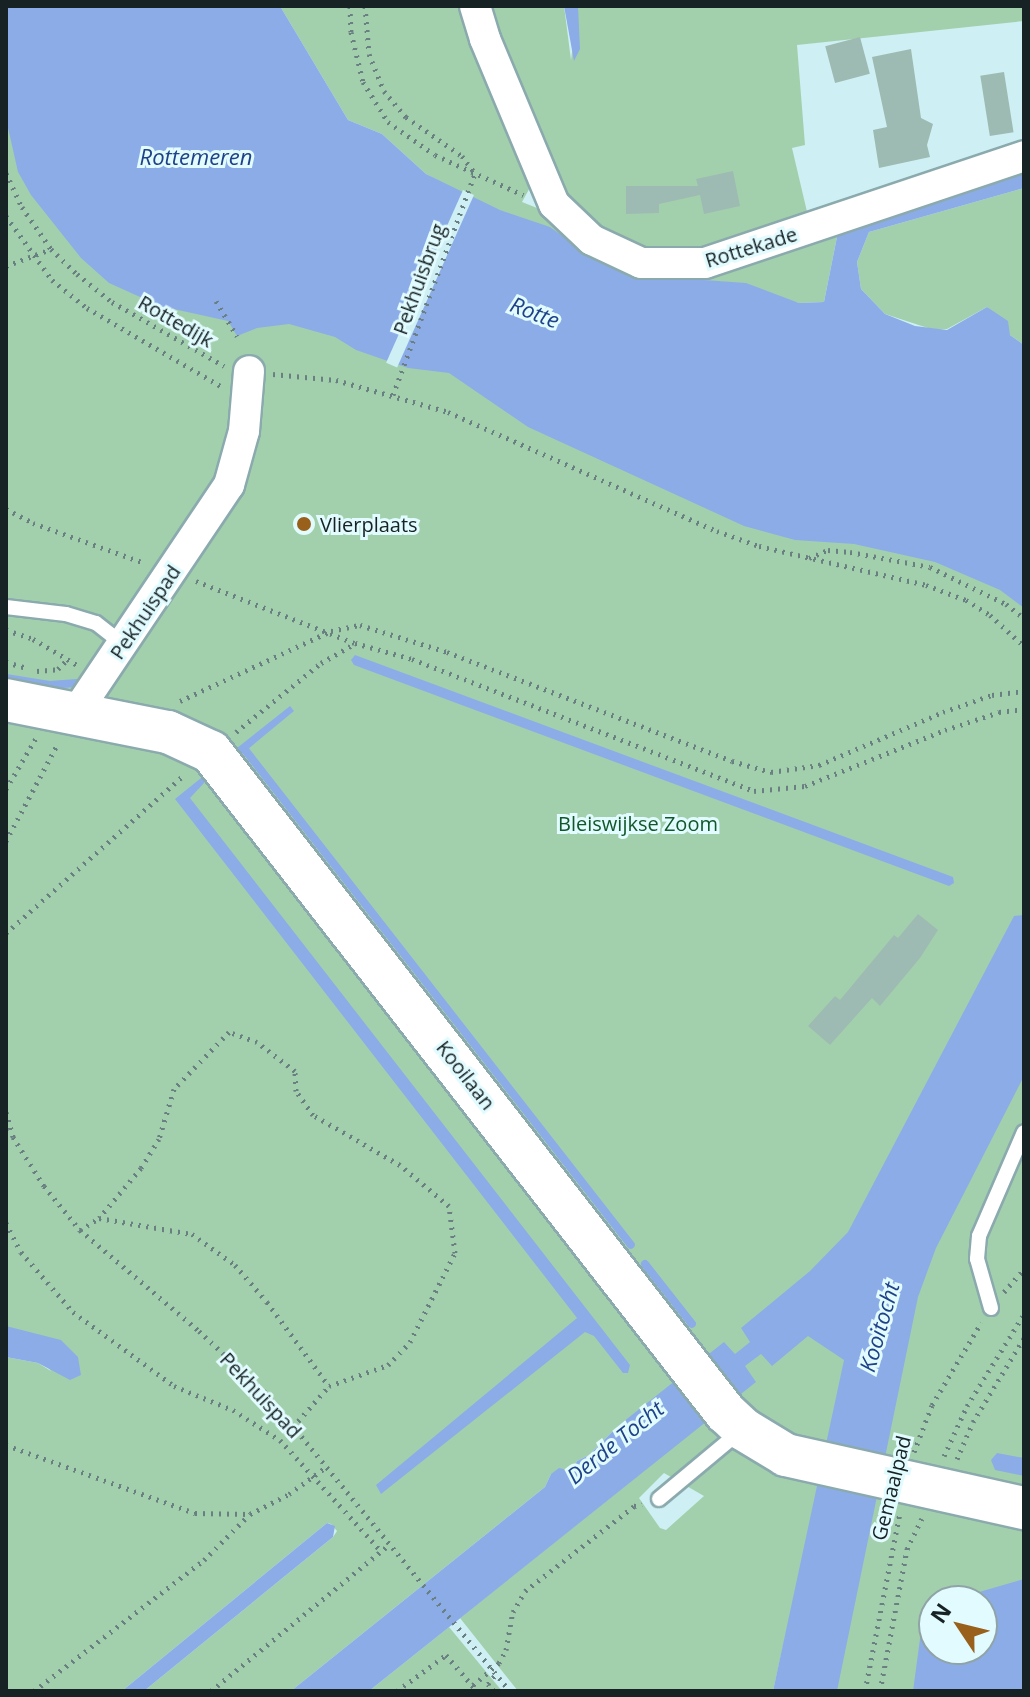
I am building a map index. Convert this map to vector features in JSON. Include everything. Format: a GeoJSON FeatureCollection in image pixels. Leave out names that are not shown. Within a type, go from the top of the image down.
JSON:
{"type":"FeatureCollection","features":[{"type":"Feature","properties":{"kind":"street","name":"Rottekade"},"geometry":{"type":"LineString","coordinates":[[475,6],[485,39],[554,204],[592,240],[614,253],[641,263],[705,263],[1024,156]]}},
{"type":"Feature","properties":{"kind":"street","name":"Pekhuispad"},"geometry":{"type":"LineString","coordinates":[[75,714],[229,485],[244,431],[248,385]]}},
{"type":"Feature","properties":{"kind":"street","name":"Kooilaan"},"geometry":{"type":"LineString","coordinates":[[6,700],[168,732],[211,752],[734,1421],[786,1455],[1024,1508]]}},
{"type":"Feature","properties":{"kind":"lane"},"geometry":{"type":"LineString","coordinates":[[6,607],[66,614],[96,623],[124,645]]}},
{"type":"Feature","properties":{"kind":"lane"},"geometry":{"type":"LineString","coordinates":[[991,1308],[977,1259],[979,1236],[1024,1132]]}},
{"type":"Feature","properties":{"kind":"lane"},"geometry":{"type":"LineString","coordinates":[[659,1499],[734,1421]]}},
{"type":"Feature","properties":{"kind":"path"},"geometry":{"type":"LineString","coordinates":[[350,6],[351,32],[363,82],[388,122],[435,155],[524,195],[554,204]]}},
{"type":"Feature","properties":{"kind":"path"},"geometry":{"type":"LineString","coordinates":[[365,6],[369,54],[384,91],[406,117],[462,156],[475,173]]}},
{"type":"Feature","properties":{"kind":"path","name":"Rottedijk"},"geometry":{"type":"LineString","coordinates":[[6,173],[22,207],[51,249],[112,302],[222,365],[248,385],[336,380],[448,412],[717,531],[809,558],[926,585],[966,600],[1010,630],[1024,646]]}},
{"type":"Feature","properties":{"kind":"path","name":"Pekhuisbrug"},"geometry":{"type":"LineString","coordinates":[[393,395],[475,173]]}},
{"type":"Feature","properties":{"kind":"path"},"geometry":{"type":"LineString","coordinates":[[6,216],[52,280],[87,308],[248,385]]}},
{"type":"Feature","properties":{"kind":"path"},"geometry":{"type":"LineString","coordinates":[[6,266],[35,258],[51,249]]}},
{"type":"Feature","properties":{"kind":"path"},"geometry":{"type":"LineString","coordinates":[[216,301],[237,336]]}},
{"type":"Feature","properties":{"kind":"path"},"geometry":{"type":"LineString","coordinates":[[809,558],[828,550],[930,567],[1006,604],[1024,618]]}},
{"type":"Feature","properties":{"kind":"path"},"geometry":{"type":"LineString","coordinates":[[173,702],[205,692],[331,631],[360,625],[447,652],[732,761],[771,772],[819,765],[943,712],[992,695],[1024,691]]}},
{"type":"Feature","properties":{"kind":"path"},"geometry":{"type":"LineString","coordinates":[[6,630],[33,639],[68,659],[58,669],[38,671],[6,662]]}},
{"type":"Feature","properties":{"kind":"path"},"geometry":{"type":"LineString","coordinates":[[6,933],[211,752],[321,663],[355,643],[412,659],[490,692],[754,791],[805,786],[945,730],[999,712],[1024,709]]}},
{"type":"Feature","properties":{"kind":"path"},"geometry":{"type":"LineString","coordinates":[[6,789],[45,724],[75,714]]}},
{"type":"Feature","properties":{"kind":"path"},"geometry":{"type":"LineString","coordinates":[[6,841],[75,714]]}},
{"type":"Feature","properties":{"kind":"path"},"geometry":{"type":"LineString","coordinates":[[80,1230],[99,1218],[141,1168],[159,1139],[174,1089],[202,1056],[229,1032],[257,1042],[295,1071],[296,1091],[313,1115],[400,1165],[449,1206],[455,1253],[410,1342],[388,1365],[329,1386],[293,1427]]}},
{"type":"Feature","properties":{"kind":"path","name":"Pekhuispad"},"geometry":{"type":"LineString","coordinates":[[6,1112],[13,1137],[44,1186],[80,1230],[199,1331],[266,1393],[510,1691]]}},
{"type":"Feature","properties":{"kind":"path"},"geometry":{"type":"LineString","coordinates":[[99,1218],[192,1234],[235,1265],[267,1302],[329,1386]]}},
{"type":"Feature","properties":{"kind":"path"},"geometry":{"type":"LineString","coordinates":[[6,1223],[21,1252],[73,1312],[174,1386],[233,1410],[280,1440],[380,1550]]}},
{"type":"Feature","properties":{"kind":"path","name":"Gemaalpad"},"geometry":{"type":"LineString","coordinates":[[865,1691],[900,1481],[932,1405],[991,1308]]}},
{"type":"Feature","properties":{"kind":"path"},"geometry":{"type":"LineString","coordinates":[[948,1491],[973,1422],[1024,1338]]}},
{"type":"Feature","properties":{"kind":"path"},"geometry":{"type":"LineString","coordinates":[[6,1445],[195,1513],[250,1514]]}},
{"type":"Feature","properties":{"kind":"path"},"geometry":{"type":"LineString","coordinates":[[34,1691],[204,1560],[250,1514],[315,1477],[326,1467]]}},
{"type":"Feature","properties":{"kind":"path"},"geometry":{"type":"LineString","coordinates":[[494,1691],[488,1684],[506,1650],[513,1612],[525,1591],[634,1506],[659,1499]]}},
{"type":"Feature","properties":{"kind":"path"},"geometry":{"type":"LineString","coordinates":[[211,1691],[389,1545]]}},
{"type":"Feature","properties":{"kind":"path"},"geometry":{"type":"LineString","coordinates":[[397,1691],[446,1655],[477,1691]]}},
{"type":"Feature","properties":{"kind":"path"},"geometry":{"type":"LineString","coordinates":[[473,1685],[494,1671]]}},
{"type":"Feature","properties":{"kind":"green space","name":"Bleiswijkse Zoom"},"geometry":{"type":"Polygon","coordinates":[[[6,6],[53,6],[1024,561],[1024,1691],[805,1691],[804,1553],[773,1691],[518,1691],[460,1618],[650,1466],[613,1431],[589,1455],[577,1461],[572,1472],[551,1474],[545,1487],[291,1691],[144,1691],[333,1537],[337,1531],[327,1523],[122,1691],[6,1691],[6,1357],[38,1363],[51,1371],[15,1330],[6,1326],[6,6]],[[664,1473],[639,1498],[660,1528],[666,1530],[704,1496],[664,1473]]]}},
{"type":"Feature","properties":{"kind":"green space"},"geometry":{"type":"Polygon","coordinates":[[[280,6],[465,6],[533,182],[522,202],[542,210],[624,265],[839,227],[824,302],[799,303],[708,281],[627,271],[459,192],[426,174],[382,134],[348,120],[280,6]]]}},
{"type":"Feature","properties":{"kind":"green space"},"geometry":{"type":"Polygon","coordinates":[[[486,6],[564,6],[571,60],[578,6],[1024,6],[1024,21],[797,45],[805,145],[792,148],[808,216],[713,253],[697,248],[692,256],[617,246],[561,194],[486,6]]]}},
{"type":"Feature","properties":{"kind":"green space"},"geometry":{"type":"Polygon","coordinates":[[[1024,188],[1024,345],[1010,335],[987,307],[947,329],[934,330],[885,314],[861,289],[857,262],[869,232],[1024,188]]]}},
{"type":"Feature","properties":{"kind":"green space"},"geometry":{"type":"Polygon","coordinates":[[[449,1627],[502,1691],[369,1691],[449,1627]]]}},
{"type":"Feature","properties":{"kind":"water"},"geometry":{"type":"Polygon","coordinates":[[[6,6],[280,6],[348,120],[382,134],[426,174],[500,210],[550,227],[583,251],[663,277],[746,283],[799,303],[824,302],[839,227],[928,204],[1024,170],[1024,188],[869,232],[857,262],[861,289],[885,314],[915,326],[947,330],[987,307],[1008,321],[1010,335],[1024,345],[1024,608],[1000,590],[935,562],[854,544],[795,540],[744,526],[528,427],[449,373],[408,368],[356,350],[335,337],[289,324],[257,328],[237,336],[228,321],[160,306],[109,283],[81,258],[31,195],[18,172],[6,119],[6,6]]]}},
{"type":"Feature","properties":{"kind":"water"},"geometry":{"type":"Polygon","coordinates":[[[564,6],[578,6],[580,49],[574,61],[564,6]]]}},
{"type":"Feature","properties":{"kind":"water"},"geometry":{"type":"Polygon","coordinates":[[[355,655],[953,877],[954,883],[949,886],[354,665],[351,660],[355,655]]]}},
{"type":"Feature","properties":{"kind":"water"},"geometry":{"type":"Polygon","coordinates":[[[290,706],[294,711],[242,754],[237,748],[290,706]]]}},
{"type":"Feature","properties":{"kind":"water"},"geometry":{"type":"Polygon","coordinates":[[[201,778],[205,782],[190,798],[630,1365],[628,1373],[623,1373],[594,1336],[585,1332],[381,1494],[376,1485],[577,1318],[175,799],[201,778]]]}},
{"type":"Feature","properties":{"kind":"water"},"geometry":{"type":"Polygon","coordinates":[[[1024,915],[1024,1076],[936,1248],[918,1297],[837,1691],[773,1691],[844,1360],[808,1336],[772,1366],[761,1354],[745,1366],[756,1382],[369,1691],[291,1691],[545,1487],[551,1474],[559,1468],[572,1471],[577,1461],[589,1455],[618,1426],[724,1342],[735,1354],[750,1342],[741,1328],[810,1271],[848,1232],[1014,916],[1024,915]]]}},
{"type":"Feature","properties":{"kind":"water"},"geometry":{"type":"Polygon","coordinates":[[[6,1326],[61,1340],[78,1357],[81,1375],[70,1380],[38,1363],[6,1357],[6,1326]]]}},
{"type":"Feature","properties":{"kind":"water"},"geometry":{"type":"Polygon","coordinates":[[[997,1453],[1024,1458],[1024,1476],[995,1470],[991,1460],[997,1453]]]}},
{"type":"Feature","properties":{"kind":"water"},"geometry":{"type":"Polygon","coordinates":[[[327,1523],[335,1526],[333,1537],[144,1691],[122,1691],[327,1523]]]}},
{"type":"Feature","properties":{"kind":"water"},"geometry":{"type":"Polygon","coordinates":[[[1024,1579],[1024,1691],[913,1691],[918,1654],[918,1665],[998,1665],[998,1587],[1024,1579]]]}},
{"type":"Feature","properties":{"kind":"pier"},"geometry":{"type":"Polygon","coordinates":[[[463,190],[474,195],[397,368],[386,363],[463,190]]]}},
{"type":"Feature","properties":{"kind":"building"},"geometry":{"type":"Polygon","coordinates":[[[860,37],[870,74],[835,83],[825,46],[860,37]]]}},
{"type":"Feature","properties":{"kind":"building"},"geometry":{"type":"Polygon","coordinates":[[[911,49],[921,118],[933,124],[927,145],[930,157],[879,168],[873,130],[887,127],[872,57],[911,49]]]}},
{"type":"Feature","properties":{"kind":"building"},"geometry":{"type":"Polygon","coordinates":[[[1004,72],[1014,132],[990,136],[980,76],[1004,72]]]}},
{"type":"Feature","properties":{"kind":"building"},"geometry":{"type":"Polygon","coordinates":[[[733,171],[740,206],[704,214],[700,195],[659,204],[659,213],[626,214],[626,186],[698,186],[696,179],[733,171]]]}},
{"type":"Feature","properties":{"kind":"building"},"geometry":{"type":"Polygon","coordinates":[[[918,914],[938,930],[920,958],[880,1006],[872,998],[830,1045],[808,1026],[835,996],[840,1000],[894,935],[898,938],[918,914]]]}},
{"type":"Feature","properties":{"kind":"waterway"},"geometry":{"type":"LineString","coordinates":[[6,678],[49,685],[77,683]]}},
{"type":"Feature","properties":{"kind":"waterway"},"geometry":{"type":"LineString","coordinates":[[246,751],[631,1245]]}},
{"type":"Feature","properties":{"kind":"waterway"},"geometry":{"type":"LineString","coordinates":[[645,1264],[692,1324]]}},
{"type":"Feature","properties":{"kind":"place","name":"Vlierplaats"},"geometry":{"type":"Point","coordinates":[304,524]}},
{"type":"Feature","properties":{"kind":"water label","name":"Rottemeren"},"geometry":{"type":"Point","coordinates":[196,157]}},
{"type":"Feature","properties":{"kind":"water label","name":"Rotte"},"geometry":{"type":"Point","coordinates":[535,312]}},
{"type":"Feature","properties":{"kind":"water label","name":"Kooitocht"},"geometry":{"type":"Point","coordinates":[879,1327]}},
{"type":"Feature","properties":{"kind":"water label","name":"Derde Tocht"},"geometry":{"type":"Point","coordinates":[615,1442]}}]}
